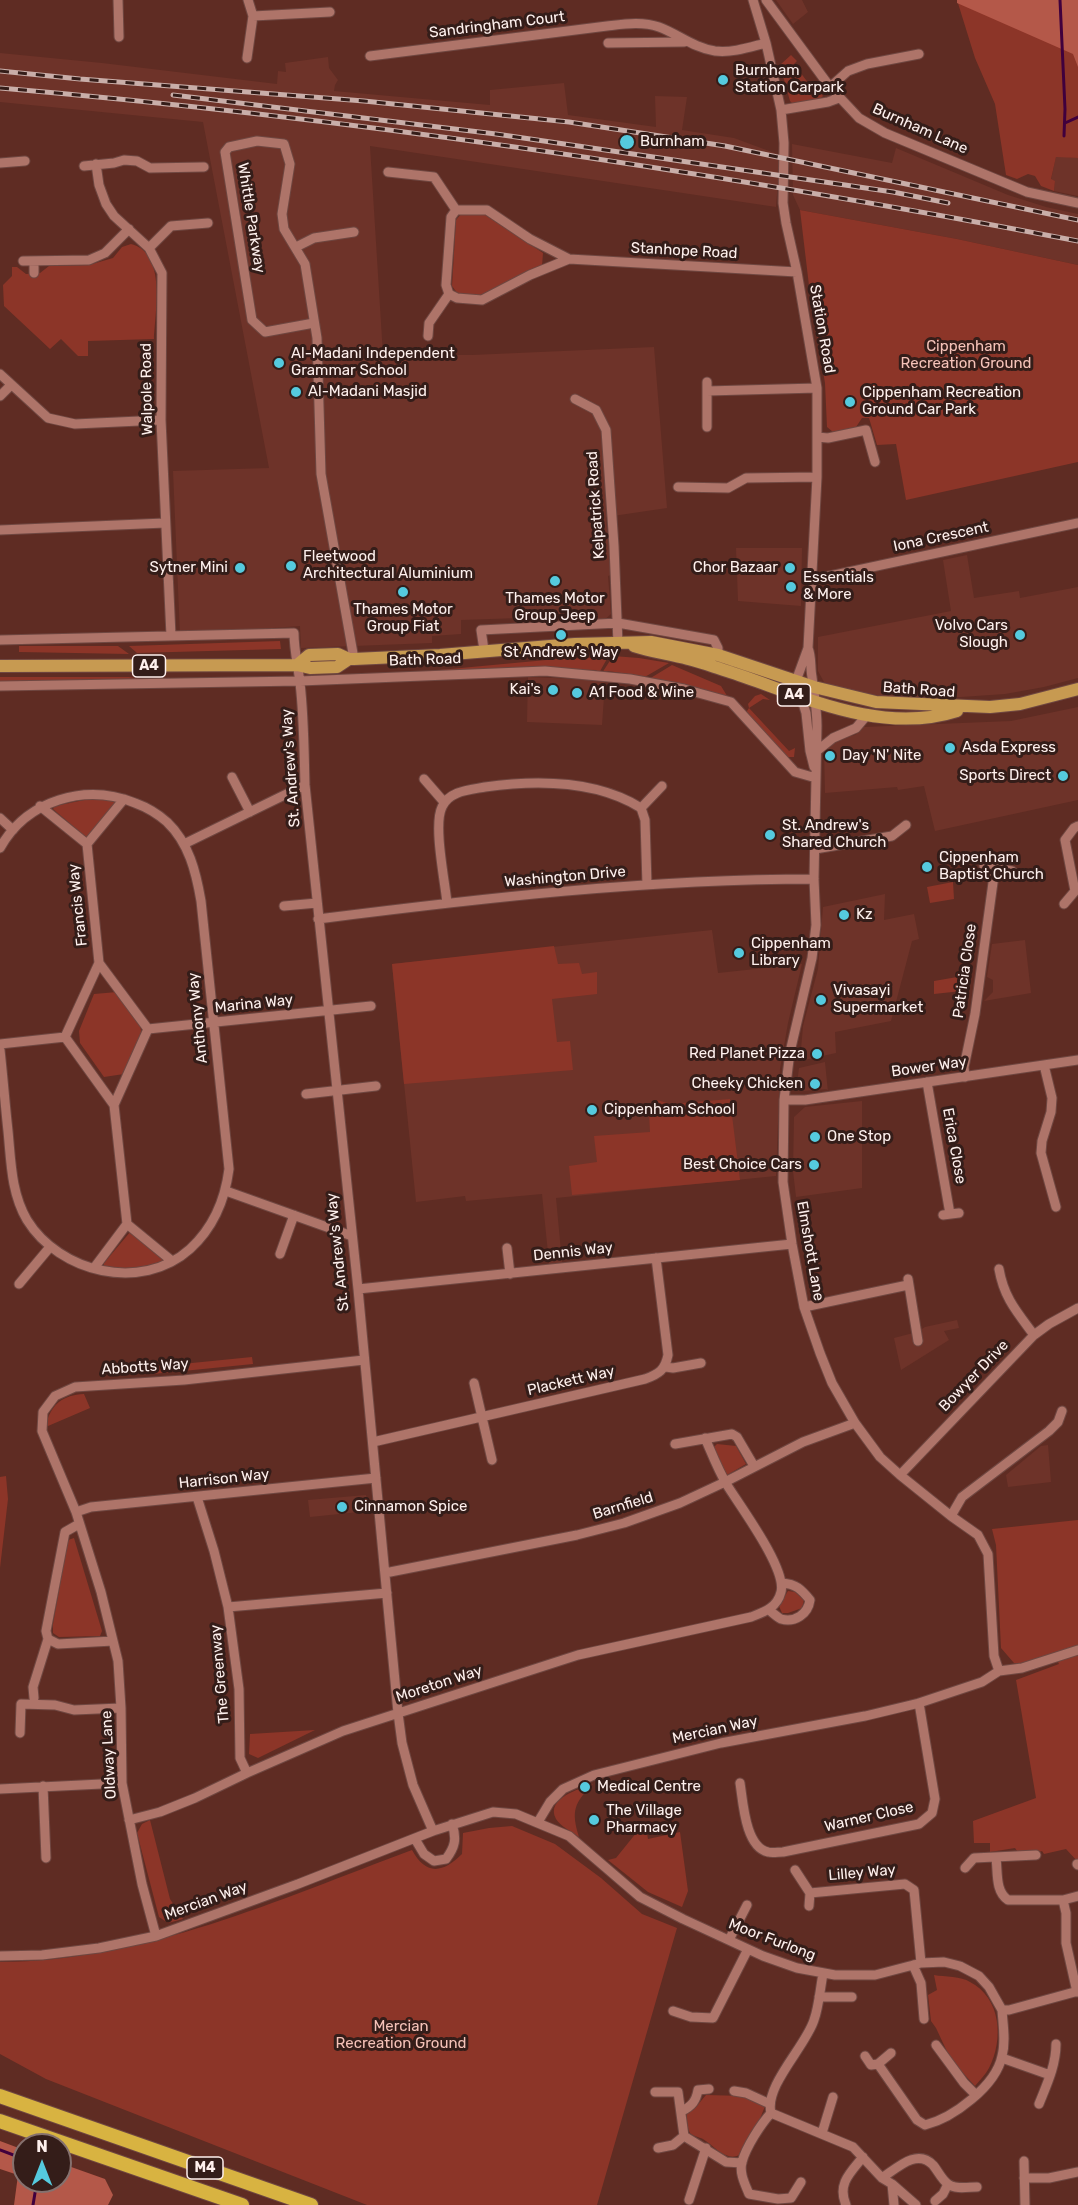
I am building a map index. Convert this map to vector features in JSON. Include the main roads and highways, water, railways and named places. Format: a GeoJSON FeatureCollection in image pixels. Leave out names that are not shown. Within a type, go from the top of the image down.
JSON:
{"type":"FeatureCollection","features":[{"type":"Feature","properties":{"kind":"highway","name":"M4"},"geometry":{"type":"LineString","coordinates":[[0,2087],[99,2131]]}},
{"type":"Feature","properties":{"kind":"highway","name":"M4"},"geometry":{"type":"LineString","coordinates":[[0,2096],[311,2205]]}},
{"type":"Feature","properties":{"kind":"highway","name":"M4"},"geometry":{"type":"LineString","coordinates":[[0,2121],[242,2205]]}},
{"type":"Feature","properties":{"kind":"main road","name":"Bath Road"},"geometry":{"type":"LineString","coordinates":[[0,666],[297,665],[309,668],[337,667],[351,659],[440,655],[575,644],[651,642],[718,655],[814,687],[876,702],[966,708],[990,707],[1020,704],[1078,689]]}},
{"type":"Feature","properties":{"kind":"main road","name":"Bath Road"},"geometry":{"type":"LineString","coordinates":[[622,644],[688,659],[817,702],[867,715],[906,718],[939,716],[966,708]]}},
{"type":"Feature","properties":{"kind":"waterway"},"geometry":{"type":"LineString","coordinates":[[1060,0],[1064,136]]}},
{"type":"Feature","properties":{"kind":"waterway"},"geometry":{"type":"LineString","coordinates":[[1065,123],[1078,117]]}},
{"type":"Feature","properties":{"kind":"waterway"},"geometry":{"type":"LineString","coordinates":[[0,2150],[12,2154]]}},
{"type":"Feature","properties":{"kind":"waterway"},"geometry":{"type":"LineString","coordinates":[[33,2205],[35,2193]]}},
{"type":"Feature","properties":{"kind":"railway"},"geometry":{"type":"LineString","coordinates":[[0,71],[364,101],[569,122],[725,146],[1078,220]]}},
{"type":"Feature","properties":{"kind":"railway"},"geometry":{"type":"LineString","coordinates":[[0,88],[271,115],[541,151],[810,193],[1078,241]]}},
{"type":"Feature","properties":{"kind":"railway"},"geometry":{"type":"LineString","coordinates":[[173,95],[496,134],[893,192],[948,203]]}},
{"type":"Feature","properties":{"kind":"place","name":"Burnham Station Carpark"},"geometry":{"type":"Point","coordinates":[723,80]}},
{"type":"Feature","properties":{"kind":"place","name":"Burnham"},"geometry":{"type":"Point","coordinates":[627,142]}},
{"type":"Feature","properties":{"kind":"place","name":"Al-Madani Independent Grammar School"},"geometry":{"type":"Point","coordinates":[279,363]}},
{"type":"Feature","properties":{"kind":"place","name":"Al-Madani Masjid"},"geometry":{"type":"Point","coordinates":[296,392]}},
{"type":"Feature","properties":{"kind":"place","name":"Cippenham Recreation Ground Car Park"},"geometry":{"type":"Point","coordinates":[850,402]}},
{"type":"Feature","properties":{"kind":"place","name":"Fleetwood Architectural Aluminium"},"geometry":{"type":"Point","coordinates":[291,566]}},
{"type":"Feature","properties":{"kind":"place","name":"Sytner Mini"},"geometry":{"type":"Point","coordinates":[240,568]}},
{"type":"Feature","properties":{"kind":"place","name":"Chor Bazaar"},"geometry":{"type":"Point","coordinates":[790,568]}},
{"type":"Feature","properties":{"kind":"place","name":"Thames Motor Group Jeep"},"geometry":{"type":"Point","coordinates":[555,581]}},
{"type":"Feature","properties":{"kind":"place","name":"Essentials & More"},"geometry":{"type":"Point","coordinates":[791,587]}},
{"type":"Feature","properties":{"kind":"place","name":"Thames Motor Group Fiat"},"geometry":{"type":"Point","coordinates":[403,592]}},
{"type":"Feature","properties":{"kind":"place","name":"St Andrew's Way"},"geometry":{"type":"Point","coordinates":[561,635]}},
{"type":"Feature","properties":{"kind":"place","name":"Volvo Cars Slough"},"geometry":{"type":"Point","coordinates":[1020,635]}},
{"type":"Feature","properties":{"kind":"place","name":"Kai's"},"geometry":{"type":"Point","coordinates":[553,690]}},
{"type":"Feature","properties":{"kind":"place","name":"A1 Food & Wine"},"geometry":{"type":"Point","coordinates":[577,693]}},
{"type":"Feature","properties":{"kind":"place","name":"Asda Express"},"geometry":{"type":"Point","coordinates":[950,748]}},
{"type":"Feature","properties":{"kind":"place","name":"Day 'N' Nite"},"geometry":{"type":"Point","coordinates":[830,756]}},
{"type":"Feature","properties":{"kind":"place","name":"Sports Direct"},"geometry":{"type":"Point","coordinates":[1063,776]}},
{"type":"Feature","properties":{"kind":"place","name":"St. Andrew's Shared Church"},"geometry":{"type":"Point","coordinates":[770,835]}},
{"type":"Feature","properties":{"kind":"place","name":"Cippenham Baptist Church"},"geometry":{"type":"Point","coordinates":[927,867]}},
{"type":"Feature","properties":{"kind":"place","name":"Kz"},"geometry":{"type":"Point","coordinates":[844,915]}},
{"type":"Feature","properties":{"kind":"place","name":"Cippenham Library"},"geometry":{"type":"Point","coordinates":[739,953]}},
{"type":"Feature","properties":{"kind":"place","name":"Vivasayi Supermarket"},"geometry":{"type":"Point","coordinates":[821,1000]}},
{"type":"Feature","properties":{"kind":"place","name":"Red Planet Pizza"},"geometry":{"type":"Point","coordinates":[817,1054]}},
{"type":"Feature","properties":{"kind":"place","name":"Cheeky Chicken"},"geometry":{"type":"Point","coordinates":[815,1084]}},
{"type":"Feature","properties":{"kind":"place","name":"Cippenham School"},"geometry":{"type":"Point","coordinates":[592,1110]}},
{"type":"Feature","properties":{"kind":"place","name":"One Stop"},"geometry":{"type":"Point","coordinates":[815,1137]}},
{"type":"Feature","properties":{"kind":"place","name":"Best Choice Cars"},"geometry":{"type":"Point","coordinates":[814,1165]}},
{"type":"Feature","properties":{"kind":"place","name":"Cinnamon Spice"},"geometry":{"type":"Point","coordinates":[342,1507]}},
{"type":"Feature","properties":{"kind":"place","name":"Medical Centre"},"geometry":{"type":"Point","coordinates":[585,1787]}},
{"type":"Feature","properties":{"kind":"place","name":"The Village Pharmacy"},"geometry":{"type":"Point","coordinates":[594,1820]}},
{"type":"Feature","properties":{"kind":"park label","name":"Cippenham Recreation Ground"},"geometry":{"type":"Point","coordinates":[966,356]}},
{"type":"Feature","properties":{"kind":"park label","name":"Mercian Recreation Ground"},"geometry":{"type":"Point","coordinates":[401,2036]}}]}
